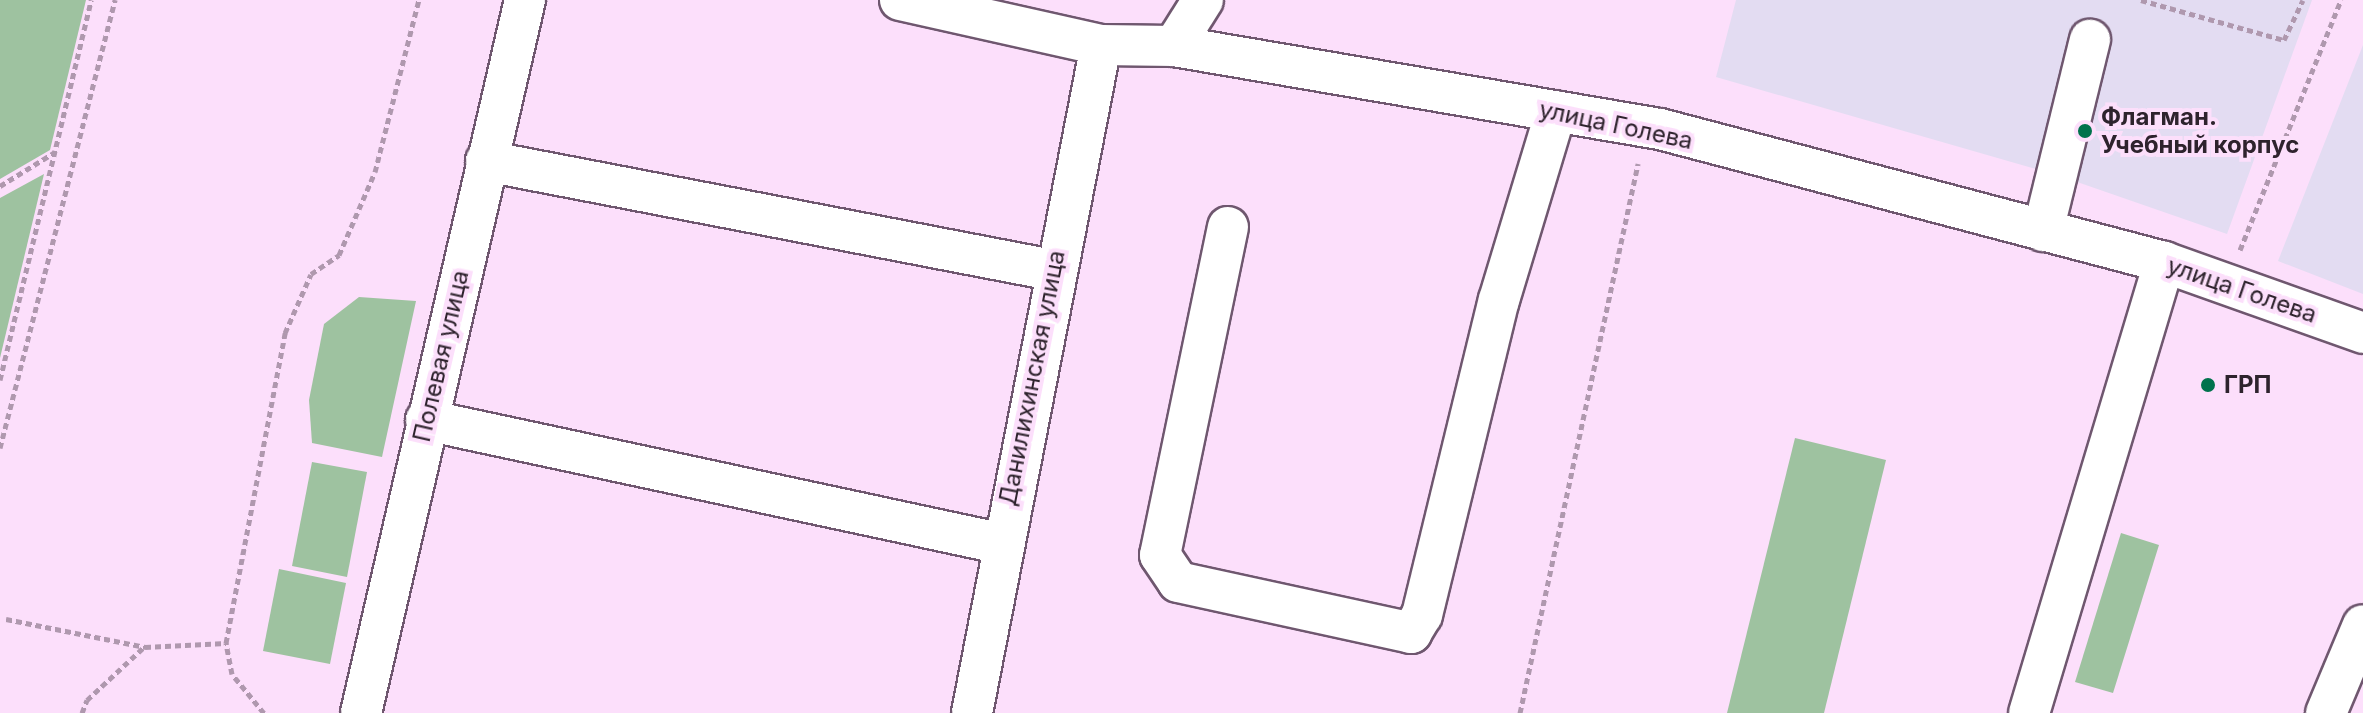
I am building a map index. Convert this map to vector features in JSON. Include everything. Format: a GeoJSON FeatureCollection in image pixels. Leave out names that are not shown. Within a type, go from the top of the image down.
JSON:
{"type":"FeatureCollection","features":[{"type":"Feature","properties":{"kind":"street","name":"Полевая улица"},"geometry":{"type":"LineString","coordinates":[[361,713],[525,0]]}},
{"type":"Feature","properties":{"kind":"street","name":"улица Голева"},"geometry":{"type":"LineString","coordinates":[[900,0],[1101,45],[1174,46],[1660,129],[2164,262],[2363,333]]}},
{"type":"Feature","properties":{"kind":"street"},"geometry":{"type":"LineString","coordinates":[[1174,46],[1203,0]]}},
{"type":"Feature","properties":{"kind":"street"},"geometry":{"type":"LineString","coordinates":[[2043,231],[2090,40]]}},
{"type":"Feature","properties":{"kind":"street","name":"Данилихинская улица"},"geometry":{"type":"LineString","coordinates":[[972,713],[999,543],[1052,270],[1101,45]]}},
{"type":"Feature","properties":{"kind":"street"},"geometry":{"type":"LineString","coordinates":[[1228,227],[1160,555],[1178,582],[1411,633],[1422,615],[1499,300],[1556,111]]}},
{"type":"Feature","properties":{"kind":"street"},"geometry":{"type":"LineString","coordinates":[[486,161],[1052,270]]}},
{"type":"Feature","properties":{"kind":"street"},"geometry":{"type":"LineString","coordinates":[[2029,713],[2164,262]]}},
{"type":"Feature","properties":{"kind":"street"},"geometry":{"type":"LineString","coordinates":[[426,420],[999,543]]}},
{"type":"Feature","properties":{"kind":"street"},"geometry":{"type":"LineString","coordinates":[[2326,713],[2363,625]]}},
{"type":"Feature","properties":{"kind":"path"},"geometry":{"type":"LineString","coordinates":[[0,380],[91,0]]}},
{"type":"Feature","properties":{"kind":"path"},"geometry":{"type":"LineString","coordinates":[[0,448],[115,0]]}},
{"type":"Feature","properties":{"kind":"path"},"geometry":{"type":"LineString","coordinates":[[264,713],[232,674],[226,643],[285,333],[311,274],[339,255],[375,172],[419,0]]}},
{"type":"Feature","properties":{"kind":"path"},"geometry":{"type":"LineString","coordinates":[[2141,0],[2284,40],[2303,0]]}},
{"type":"Feature","properties":{"kind":"path"},"geometry":{"type":"LineString","coordinates":[[2233,266],[2341,0]]}},
{"type":"Feature","properties":{"kind":"path"},"geometry":{"type":"LineString","coordinates":[[1520,713],[1642,148]]}},
{"type":"Feature","properties":{"kind":"path"},"geometry":{"type":"LineString","coordinates":[[0,186],[56,152]]}},
{"type":"Feature","properties":{"kind":"path"},"geometry":{"type":"LineString","coordinates":[[6,619],[145,647],[226,643]]}},
{"type":"Feature","properties":{"kind":"path"},"geometry":{"type":"LineString","coordinates":[[82,713],[87,700],[145,647]]}},
{"type":"Feature","properties":{"kind":"shaded area","name":"Флагман. Учебный корпус"},"geometry":{"type":"Polygon","coordinates":[[[1736,0],[2312,0],[2227,234],[2057,175],[1716,77],[1736,0]]]}},
{"type":"Feature","properties":{"kind":"shaded area"},"geometry":{"type":"Polygon","coordinates":[[[2363,45],[2363,294],[2278,261],[2363,45]]]}},
{"type":"Feature","properties":{"kind":"green space"},"geometry":{"type":"Polygon","coordinates":[[[0,0],[86,0],[50,150],[0,179],[0,0]]]}},
{"type":"Feature","properties":{"kind":"green space"},"geometry":{"type":"Polygon","coordinates":[[[44,174],[0,358],[0,198],[44,174]]]}},
{"type":"Feature","properties":{"kind":"green space"},"geometry":{"type":"Polygon","coordinates":[[[359,297],[416,301],[382,457],[312,443],[309,400],[324,324],[359,297]]]}},
{"type":"Feature","properties":{"kind":"green space"},"geometry":{"type":"Polygon","coordinates":[[[1795,438],[1886,460],[1824,713],[1727,713],[1795,438]]]}},
{"type":"Feature","properties":{"kind":"green space"},"geometry":{"type":"Polygon","coordinates":[[[312,462],[367,472],[347,577],[292,566],[312,462]]]}},
{"type":"Feature","properties":{"kind":"green space"},"geometry":{"type":"Polygon","coordinates":[[[2121,533],[2159,545],[2113,693],[2075,682],[2121,533]]]}},
{"type":"Feature","properties":{"kind":"green space"},"geometry":{"type":"Polygon","coordinates":[[[279,569],[346,583],[330,664],[263,651],[279,569]]]}},
{"type":"Feature","properties":{"kind":"place","name":"Флагман. Учебный корпус"},"geometry":{"type":"Point","coordinates":[2085,131]}},
{"type":"Feature","properties":{"kind":"place","name":"ГРП"},"geometry":{"type":"Point","coordinates":[2208,385]}}]}
